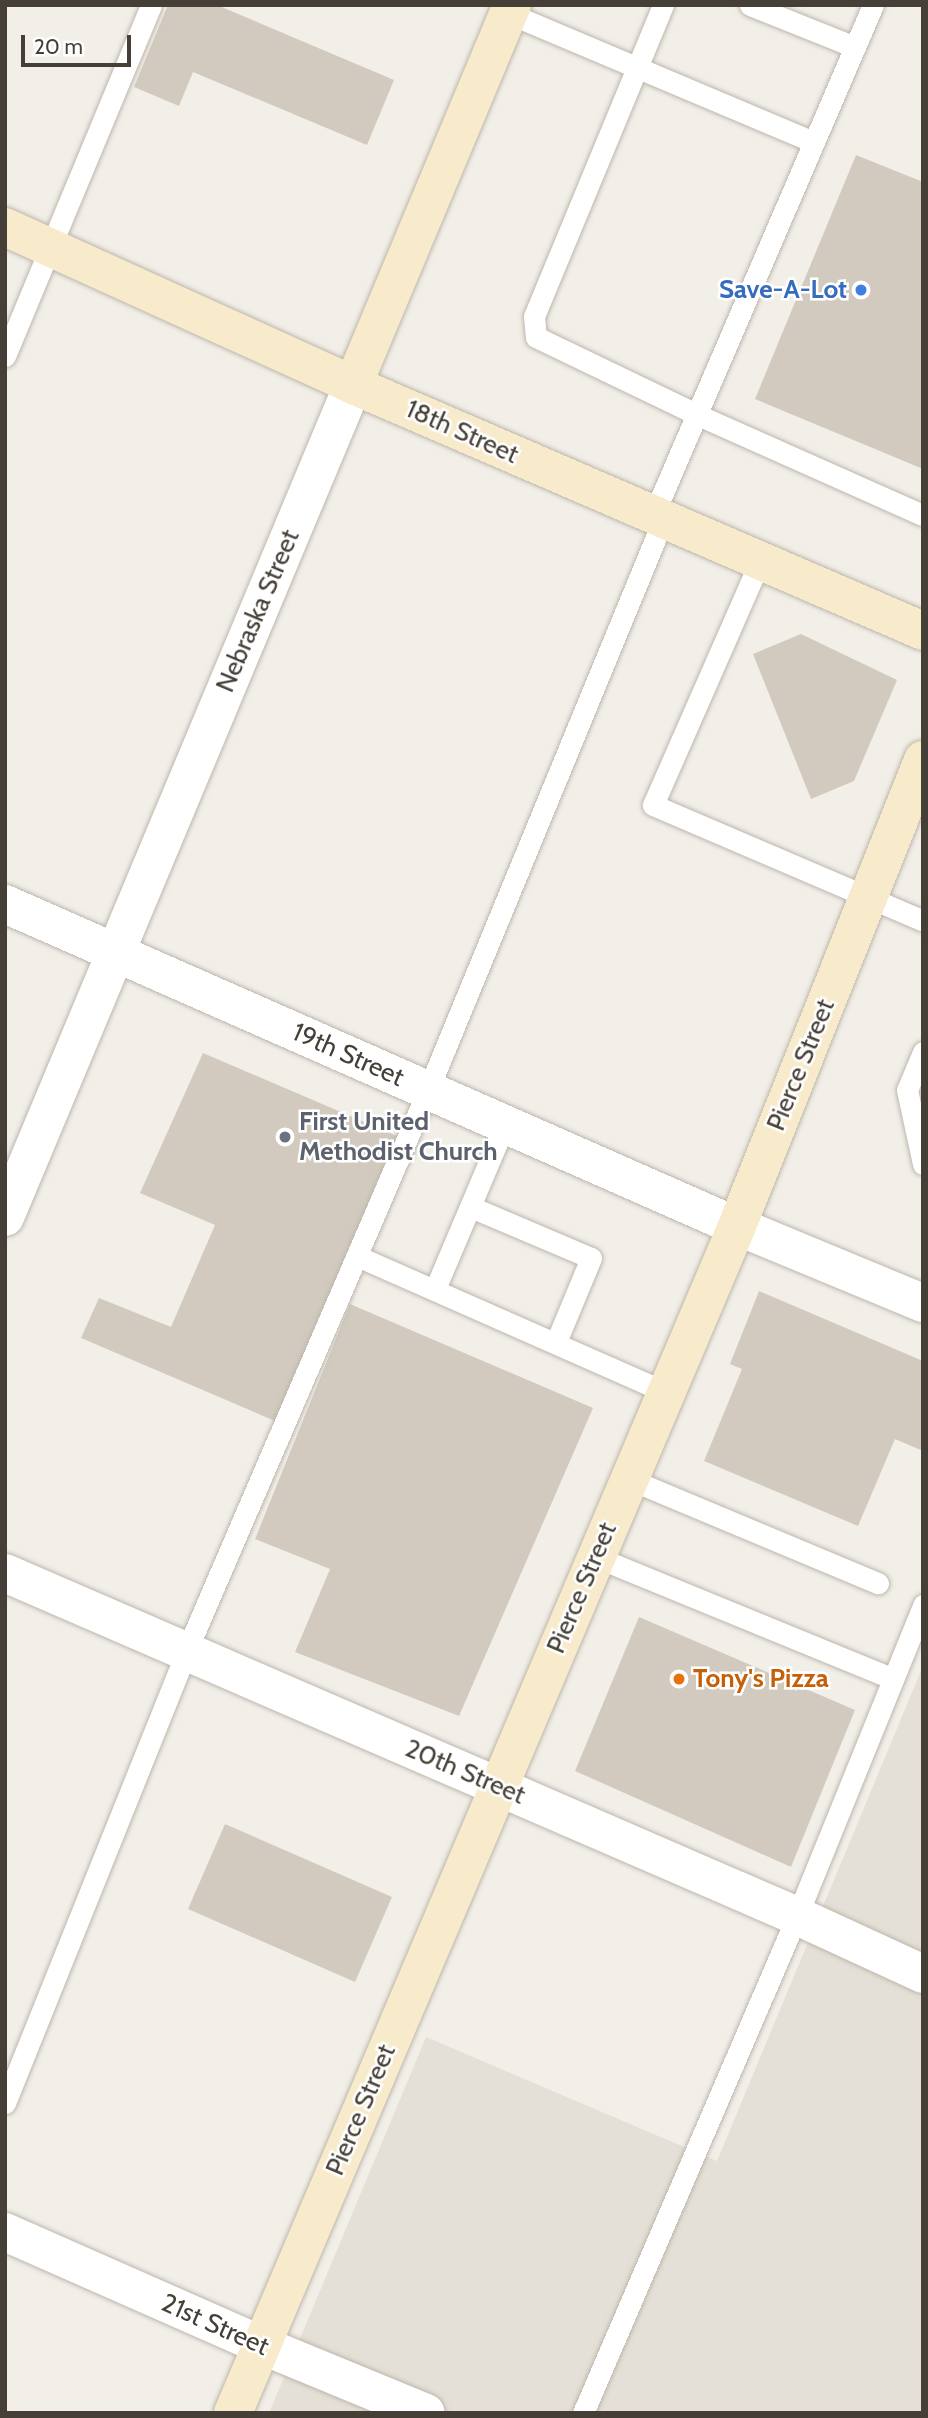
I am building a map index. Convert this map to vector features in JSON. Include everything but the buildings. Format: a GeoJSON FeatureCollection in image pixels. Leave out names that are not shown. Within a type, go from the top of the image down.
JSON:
{"type":"FeatureCollection","features":[{"type":"Feature","properties":{"kind":"main road","name":"Nebraska Street"},"geometry":{"type":"LineString","coordinates":[[353,385],[510,9]]}},
{"type":"Feature","properties":{"kind":"main road","name":"18th Street"},"geometry":{"type":"LineString","coordinates":[[5,227],[353,385],[923,631]]}},
{"type":"Feature","properties":{"kind":"main road","name":"Pierce Street"},"geometry":{"type":"LineString","coordinates":[[233,2413],[737,1226],[923,760]]}},
{"type":"Feature","properties":{"kind":"street","name":"Nebraska Street"},"geometry":{"type":"LineString","coordinates":[[5,1217],[353,385]]}},
{"type":"Feature","properties":{"kind":"street","name":"19th Street"},"geometry":{"type":"LineString","coordinates":[[5,904],[737,1226],[923,1303]]}},
{"type":"Feature","properties":{"kind":"street","name":"20th Street"},"geometry":{"type":"LineString","coordinates":[[5,1573],[797,1916],[923,1974]]}},
{"type":"Feature","properties":{"kind":"street","name":"21st Street"},"geometry":{"type":"LineString","coordinates":[[5,2232],[261,2346],[426,2413]]}},
{"type":"Feature","properties":{"kind":"lane"},"geometry":{"type":"LineString","coordinates":[[5,356],[151,5]]}},
{"type":"Feature","properties":{"kind":"lane"},"geometry":{"type":"LineString","coordinates":[[663,5],[534,316],[536,338],[698,415],[923,515]]}},
{"type":"Feature","properties":{"kind":"lane"},"geometry":{"type":"LineString","coordinates":[[750,5],[855,47]]}},
{"type":"Feature","properties":{"kind":"lane"},"geometry":{"type":"LineString","coordinates":[[5,2103],[186,1652],[428,1090],[698,415],[873,5]]}},
{"type":"Feature","properties":{"kind":"lane"},"geometry":{"type":"LineString","coordinates":[[510,9],[636,68],[814,142]]}},
{"type":"Feature","properties":{"kind":"lane"},"geometry":{"type":"LineString","coordinates":[[760,561],[653,805],[923,921]]}},
{"type":"Feature","properties":{"kind":"lane"},"geometry":{"type":"LineString","coordinates":[[923,1052],[907,1090],[923,1164]]}},
{"type":"Feature","properties":{"kind":"lane"},"geometry":{"type":"LineString","coordinates":[[435,1289],[505,1124]]}},
{"type":"Feature","properties":{"kind":"lane"},"geometry":{"type":"LineString","coordinates":[[471,1207],[592,1258],[556,1342]]}},
{"type":"Feature","properties":{"kind":"lane"},"geometry":{"type":"LineString","coordinates":[[357,1256],[666,1392]]}},
{"type":"Feature","properties":{"kind":"lane"},"geometry":{"type":"LineString","coordinates":[[629,1479],[878,1583]]}},
{"type":"Feature","properties":{"kind":"lane"},"geometry":{"type":"LineString","coordinates":[[596,1557],[893,1679]]}},
{"type":"Feature","properties":{"kind":"lane"},"geometry":{"type":"LineString","coordinates":[[583,2413],[797,1916],[923,1605]]}},
{"type":"Feature","properties":{"kind":"shaded area"},"geometry":{"type":"Polygon","coordinates":[[[923,1666],[923,2413],[269,2413],[426,2037],[717,2161],[923,1666]]]}},
{"type":"Feature","properties":{"kind":"place","name":"Save-A-Lot"},"geometry":{"type":"Point","coordinates":[861,290]}},
{"type":"Feature","properties":{"kind":"place","name":"First United Methodist Church"},"geometry":{"type":"Point","coordinates":[285,1137]}},
{"type":"Feature","properties":{"kind":"place","name":"Tony's Pizza"},"geometry":{"type":"Point","coordinates":[679,1679]}}]}
